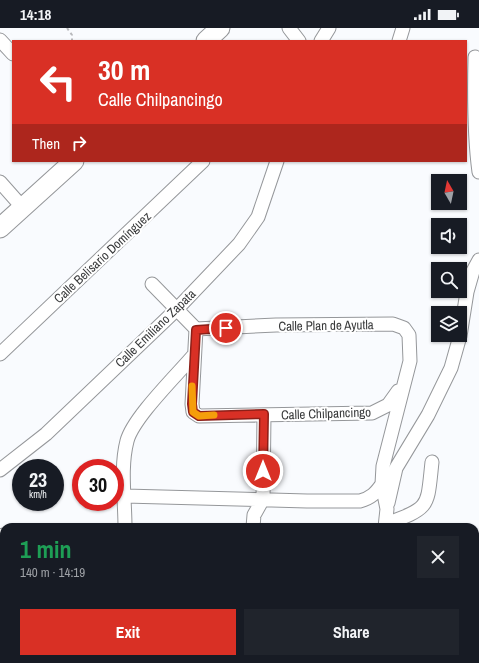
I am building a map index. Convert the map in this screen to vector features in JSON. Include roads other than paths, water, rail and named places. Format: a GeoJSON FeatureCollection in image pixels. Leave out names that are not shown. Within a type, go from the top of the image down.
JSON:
{"type":"FeatureCollection","features":[{"type":"Feature","properties":{"kind":"street"},"geometry":{"type":"LineString","coordinates":[[207,40],[220,28]]}},
{"type":"Feature","properties":{"kind":"street"},"geometry":{"type":"LineString","coordinates":[[289,28],[298,40]]}},
{"type":"Feature","properties":{"kind":"street"},"geometry":{"type":"LineString","coordinates":[[322,40],[329,28]]}},
{"type":"Feature","properties":{"kind":"street"},"geometry":{"type":"LineString","coordinates":[[399,40],[403,28]]}},
{"type":"Feature","properties":{"kind":"street"},"geometry":{"type":"LineString","coordinates":[[0,40],[12,53]]}},
{"type":"Feature","properties":{"kind":"street"},"geometry":{"type":"LineString","coordinates":[[473,58],[470,99],[479,172]]}},
{"type":"Feature","properties":{"kind":"street"},"geometry":{"type":"LineString","coordinates":[[0,228],[73,162]]}},
{"type":"Feature","properties":{"kind":"street","name":"Calle Belisario Domínguez"},"geometry":{"type":"LineString","coordinates":[[0,354],[202,162]]}},
{"type":"Feature","properties":{"kind":"street","name":"Calle Emiliano Zapata"},"geometry":{"type":"LineString","coordinates":[[0,470],[46,434],[177,309],[239,244],[258,217],[277,162]]}},
{"type":"Feature","properties":{"kind":"street"},"geometry":{"type":"LineString","coordinates":[[0,182],[23,208]]}},
{"type":"Feature","properties":{"kind":"street"},"geometry":{"type":"LineString","coordinates":[[386,523],[387,509],[396,468],[428,415],[451,368],[460,336],[466,292],[473,271],[479,260]]}},
{"type":"Feature","properties":{"kind":"street"},"geometry":{"type":"LineString","coordinates":[[152,284],[196,330]]}},
{"type":"Feature","properties":{"kind":"street","name":"Calle Plan de Ayutla"},"geometry":{"type":"LineString","coordinates":[[196,330],[276,325],[394,324],[404,328],[409,336],[410,361],[407,378],[397,407],[383,466],[382,484],[387,509]]}},
{"type":"Feature","properties":{"kind":"street","name":"Calle Chilpancingo"},"geometry":{"type":"LineString","coordinates":[[196,330],[193,356],[192,404],[193,412],[199,416],[372,413],[388,405],[407,378]]}},
{"type":"Feature","properties":{"kind":"street"},"geometry":{"type":"LineString","coordinates":[[125,523],[123,466],[127,440],[136,422],[193,356]]}},
{"type":"Feature","properties":{"kind":"street"},"geometry":{"type":"LineString","coordinates":[[253,523],[254,515],[263,499],[264,414]]}},
{"type":"Feature","properties":{"kind":"street"},"geometry":{"type":"LineString","coordinates":[[393,523],[410,515],[423,506],[428,499],[432,462]]}},
{"type":"Feature","properties":{"kind":"street"},"geometry":{"type":"LineString","coordinates":[[125,496],[360,501],[369,499],[376,494],[382,484]]}}]}
